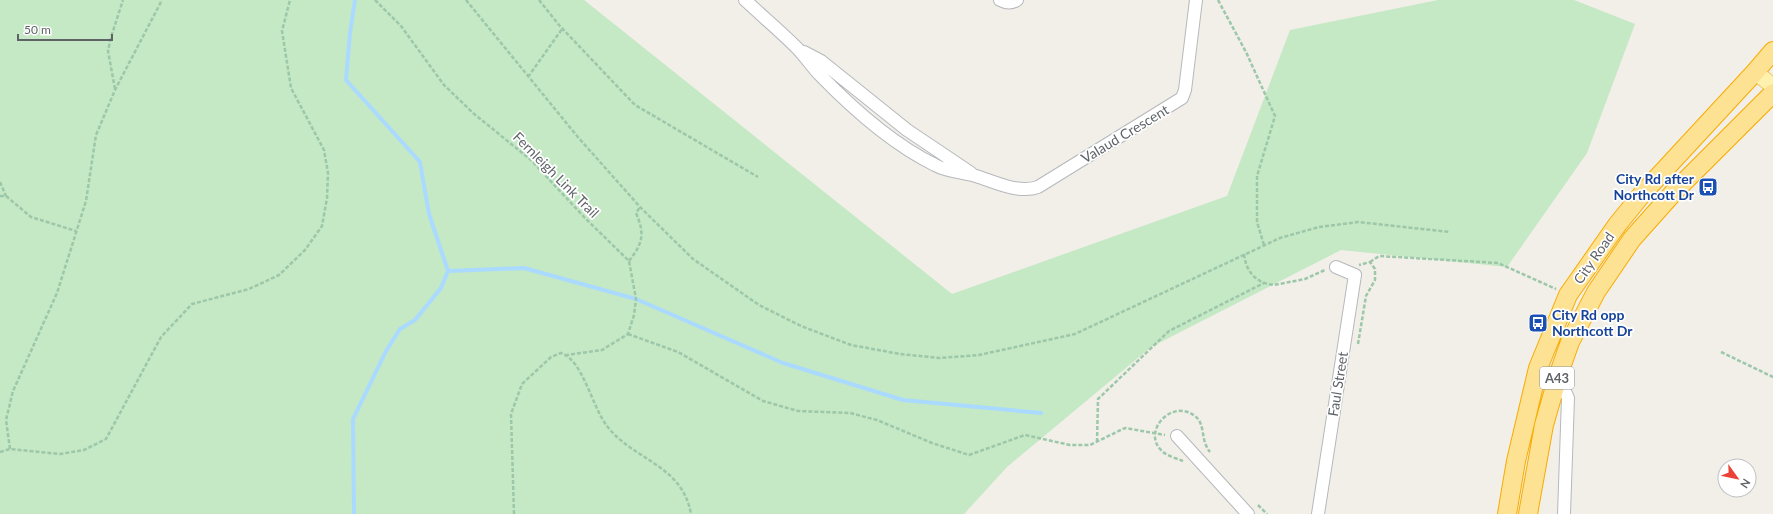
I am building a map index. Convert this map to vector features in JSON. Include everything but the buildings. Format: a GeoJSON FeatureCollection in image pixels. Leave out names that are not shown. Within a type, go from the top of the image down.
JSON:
{"type":"FeatureCollection","features":[{"type":"Feature","properties":{"kind":"highway","name":"City Road"},"geometry":{"type":"LineString","coordinates":[[1507,514],[1516,461],[1538,368],[1568,295],[1617,225],[1643,193],[1772,54]]}},
{"type":"Feature","properties":{"kind":"highway","name":"City Road"},"geometry":{"type":"LineString","coordinates":[[1528,514],[1544,425],[1558,376],[1570,342],[1596,292],[1632,239],[1674,192],[1773,93]]}},
{"type":"Feature","properties":{"kind":"main road"},"geometry":{"type":"LineString","coordinates":[[1755,72],[1773,86]]}},
{"type":"Feature","properties":{"kind":"street","name":"Valaud Crescent"},"geometry":{"type":"LineString","coordinates":[[745,0],[797,48],[820,75],[874,125],[903,146],[936,166],[975,176],[998,184],[1026,190],[1038,187],[1182,98],[1185,90],[1196,0]]}},
{"type":"Feature","properties":{"kind":"street"},"geometry":{"type":"LineString","coordinates":[[1000,0],[1007,3],[1013,3],[1017,0]]}},
{"type":"Feature","properties":{"kind":"street","name":"Valaud Crescent"},"geometry":{"type":"LineString","coordinates":[[797,48],[821,61],[908,130],[975,176]]}},
{"type":"Feature","properties":{"kind":"street","name":"Faul Street"},"geometry":{"type":"LineString","coordinates":[[1318,514],[1355,275],[1336,267]]}},
{"type":"Feature","properties":{"kind":"street"},"geometry":{"type":"LineString","coordinates":[[1558,376],[1568,398],[1564,514]]}},
{"type":"Feature","properties":{"kind":"street"},"geometry":{"type":"LineString","coordinates":[[1177,436],[1248,514]]}},
{"type":"Feature","properties":{"kind":"path"},"geometry":{"type":"LineString","coordinates":[[115,90],[108,51],[123,0]]}},
{"type":"Feature","properties":{"kind":"path"},"geometry":{"type":"LineString","coordinates":[[10,449],[6,420],[13,391],[57,293],[86,201],[96,135],[115,90],[162,0]]}},
{"type":"Feature","properties":{"kind":"path"},"geometry":{"type":"LineString","coordinates":[[0,452],[10,449],[60,454],[84,450],[106,439],[161,337],[192,304],[249,289],[279,275],[305,250],[322,226],[327,198],[328,173],[324,150],[291,88],[282,31],[290,0]]}},
{"type":"Feature","properties":{"kind":"path","name":"Fernleigh Link Trail"},"geometry":{"type":"LineString","coordinates":[[375,0],[401,26],[444,85],[472,113],[531,160],[585,218],[629,261]]}},
{"type":"Feature","properties":{"kind":"path"},"geometry":{"type":"LineString","coordinates":[[466,0],[577,136],[640,207],[693,259],[759,305],[801,326],[852,344],[900,354],[940,358],[979,355],[1075,334],[1264,245],[1280,238],[1318,227],[1358,222],[1450,232]]}},
{"type":"Feature","properties":{"kind":"path"},"geometry":{"type":"LineString","coordinates":[[539,0],[562,29],[635,105],[758,178]]}},
{"type":"Feature","properties":{"kind":"path"},"geometry":{"type":"LineString","coordinates":[[1218,0],[1246,52],[1275,116],[1256,176],[1258,222],[1264,245]]}},
{"type":"Feature","properties":{"kind":"path"},"geometry":{"type":"LineString","coordinates":[[528,77],[562,29]]}},
{"type":"Feature","properties":{"kind":"path"},"geometry":{"type":"LineString","coordinates":[[0,182],[6,196],[31,217],[76,232]]}},
{"type":"Feature","properties":{"kind":"path"},"geometry":{"type":"LineString","coordinates":[[0,196],[6,196]]}},
{"type":"Feature","properties":{"kind":"path"},"geometry":{"type":"LineString","coordinates":[[514,514],[511,414],[522,384],[551,357],[561,353],[567,355],[602,350],[628,334],[634,316],[636,299],[629,261],[640,247],[642,227],[636,213],[640,207]]}},
{"type":"Feature","properties":{"kind":"path"},"geometry":{"type":"LineString","coordinates":[[1244,254],[1246,264],[1251,274],[1264,283],[1274,285],[1305,279],[1327,269],[1336,267]]}},
{"type":"Feature","properties":{"kind":"path"},"geometry":{"type":"LineString","coordinates":[[1370,262],[1379,256],[1498,263],[1568,295]]}},
{"type":"Feature","properties":{"kind":"path"},"geometry":{"type":"LineString","coordinates":[[1097,442],[1098,399],[1169,331],[1264,283]]}},
{"type":"Feature","properties":{"kind":"path"},"geometry":{"type":"LineString","coordinates":[[628,334],[678,352],[763,401],[798,411],[850,413],[877,420],[932,443],[969,455],[1025,435],[1070,445],[1090,445],[1125,428],[1177,436]]}},
{"type":"Feature","properties":{"kind":"path"},"geometry":{"type":"LineString","coordinates":[[1721,352],[1773,377]]}},
{"type":"Feature","properties":{"kind":"path"},"geometry":{"type":"LineString","coordinates":[[567,355],[578,367],[596,410],[608,427],[634,450],[662,467],[680,486],[689,502],[691,514]]}},
{"type":"Feature","properties":{"kind":"path"},"geometry":{"type":"LineString","coordinates":[[1186,462],[1169,456],[1160,450],[1155,441],[1158,424],[1166,414],[1181,410],[1189,412],[1196,417],[1201,423],[1205,445],[1214,456]]}},
{"type":"Feature","properties":{"kind":"path"},"geometry":{"type":"LineString","coordinates":[[1253,500],[1267,514]]}},
{"type":"Feature","properties":{"kind":"green space"},"geometry":{"type":"Polygon","coordinates":[[[0,0],[584,0],[952,294],[1227,196],[1290,30],[1438,0],[1574,0],[1635,24],[1587,153],[1507,267],[1341,250],[1151,347],[1007,467],[964,514],[0,514],[0,0]]]}},
{"type":"Feature","properties":{"kind":"waterway"},"geometry":{"type":"LineString","coordinates":[[354,514],[353,419],[386,351],[400,329],[415,320],[441,288],[448,271],[429,214],[420,162],[346,80],[350,33],[355,0]]}},
{"type":"Feature","properties":{"kind":"waterway"},"geometry":{"type":"LineString","coordinates":[[448,271],[524,268],[636,299],[783,363],[903,400],[1041,413]]}},
{"type":"Feature","properties":{"kind":"place","name":"City Rd after Northcott Dr"},"geometry":{"type":"Point","coordinates":[1708,187]}},
{"type":"Feature","properties":{"kind":"place","name":"City Rd opp Northcott Dr"},"geometry":{"type":"Point","coordinates":[1538,323]}}]}
